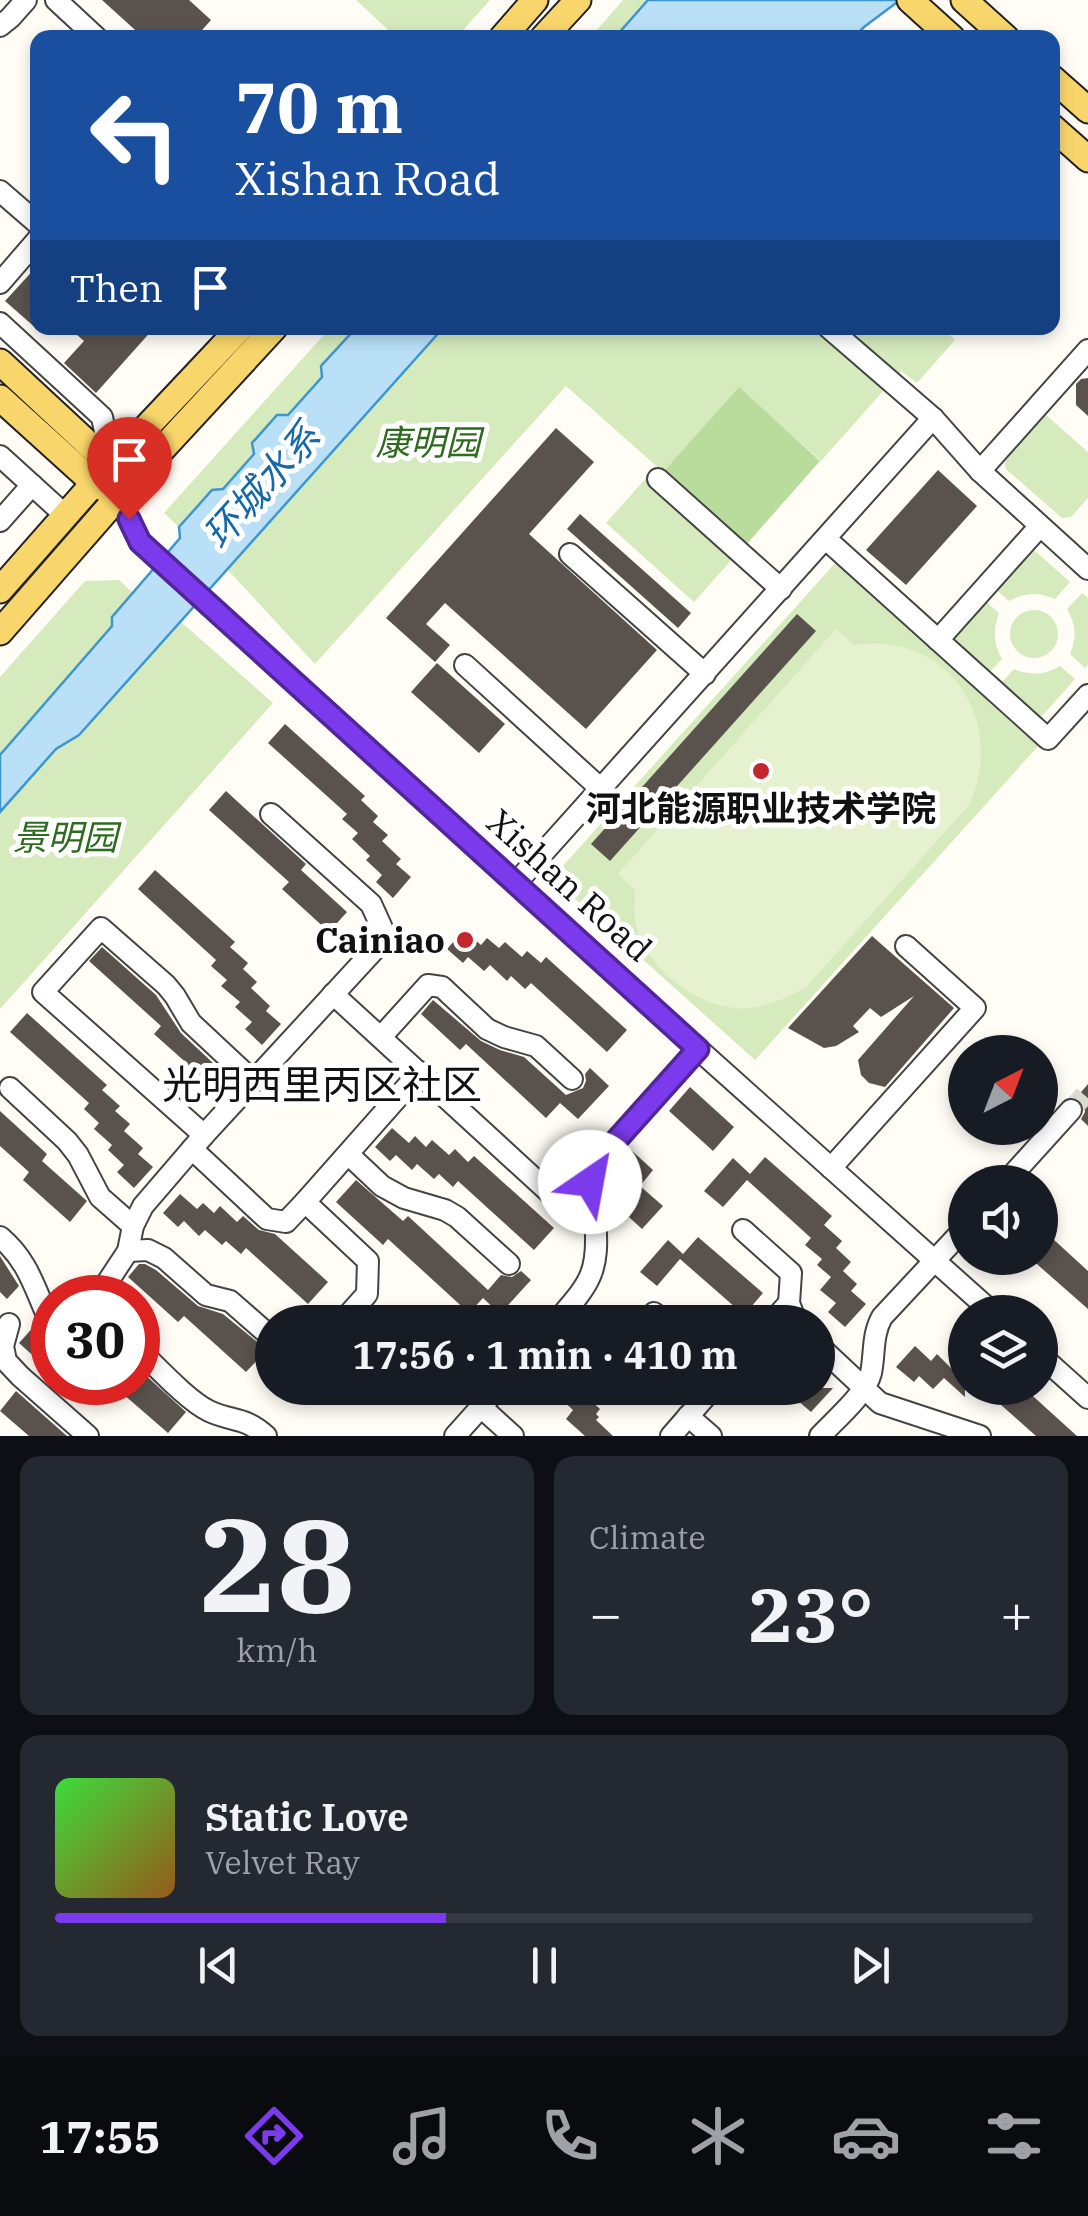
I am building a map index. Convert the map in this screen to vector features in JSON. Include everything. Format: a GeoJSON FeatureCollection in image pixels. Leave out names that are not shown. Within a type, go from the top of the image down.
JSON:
{"type":"FeatureCollection","features":[{"type":"Feature","properties":{"kind":"main road"},"geometry":{"type":"LineString","coordinates":[[509,30],[535,0]]}},
{"type":"Feature","properties":{"kind":"main road"},"geometry":{"type":"LineString","coordinates":[[550,30],[578,0]]}},
{"type":"Feature","properties":{"kind":"main road"},"geometry":{"type":"LineString","coordinates":[[964,0],[997,30]]}},
{"type":"Feature","properties":{"kind":"main road"},"geometry":{"type":"LineString","coordinates":[[913,2],[943,30]]}},
{"type":"Feature","properties":{"kind":"main road"},"geometry":{"type":"LineString","coordinates":[[1060,85],[1088,110]]}},
{"type":"Feature","properties":{"kind":"main road"},"geometry":{"type":"LineString","coordinates":[[1060,134],[1088,158]]}},
{"type":"Feature","properties":{"kind":"main road"},"geometry":{"type":"LineString","coordinates":[[0,590],[233,335]]}},
{"type":"Feature","properties":{"kind":"main road"},"geometry":{"type":"LineString","coordinates":[[0,632],[118,496],[268,335]]}},
{"type":"Feature","properties":{"kind":"main road"},"geometry":{"type":"LineString","coordinates":[[0,362],[103,474],[118,496]]}},
{"type":"Feature","properties":{"kind":"main road"},"geometry":{"type":"LineString","coordinates":[[0,398],[103,474]]}},
{"type":"Feature","properties":{"kind":"street"},"geometry":{"type":"LineString","coordinates":[[0,26],[26,0]]}},
{"type":"Feature","properties":{"kind":"street"},"geometry":{"type":"LineString","coordinates":[[56,0],[88,30]]}},
{"type":"Feature","properties":{"kind":"street"},"geometry":{"type":"LineString","coordinates":[[0,191],[30,217]]}},
{"type":"Feature","properties":{"kind":"street"},"geometry":{"type":"LineString","coordinates":[[0,283],[30,247]]}},
{"type":"Feature","properties":{"kind":"street"},"geometry":{"type":"LineString","coordinates":[[0,323],[102,417],[103,474]]}},
{"type":"Feature","properties":{"kind":"street"},"geometry":{"type":"LineString","coordinates":[[837,335],[933,418],[980,472],[1088,569]]}},
{"type":"Feature","properties":{"kind":"street"},"geometry":{"type":"LineString","coordinates":[[980,472],[1088,350]]}},
{"type":"Feature","properties":{"kind":"street"},"geometry":{"type":"LineString","coordinates":[[516,883],[933,418]]}},
{"type":"Feature","properties":{"kind":"street"},"geometry":{"type":"LineString","coordinates":[[0,456],[65,515]]}},
{"type":"Feature","properties":{"kind":"street"},"geometry":{"type":"LineString","coordinates":[[658,479],[781,589]]}},
{"type":"Feature","properties":{"kind":"street"},"geometry":{"type":"LineString","coordinates":[[0,521],[32,485]]}},
{"type":"Feature","properties":{"kind":"street","name":"Xishan Road"},"geometry":{"type":"LineString","coordinates":[[118,496],[140,542],[973,1295]]}},
{"type":"Feature","properties":{"kind":"street"},"geometry":{"type":"LineString","coordinates":[[938,640],[1040,526]]}},
{"type":"Feature","properties":{"kind":"street"},"geometry":{"type":"LineString","coordinates":[[826,539],[1048,739],[1088,695]]}},
{"type":"Feature","properties":{"kind":"street"},"geometry":{"type":"LineString","coordinates":[[570,554],[705,674]]}},
{"type":"Feature","properties":{"kind":"street"},"geometry":{"type":"LineString","coordinates":[[465,665],[601,788]]}},
{"type":"Feature","properties":{"kind":"street"},"geometry":{"type":"LineString","coordinates":[[113,1275],[128,1251],[142,1206],[386,937],[371,904],[272,814]]}},
{"type":"Feature","properties":{"kind":"street"},"geometry":{"type":"LineString","coordinates":[[253,1082],[191,1023],[166,985],[100,928],[44,992],[198,1142],[268,1219],[286,1222],[420,1072]]}},
{"type":"Feature","properties":{"kind":"street"},"geometry":{"type":"LineString","coordinates":[[831,1168],[975,1008],[906,946]]}},
{"type":"Feature","properties":{"kind":"street"},"geometry":{"type":"LineString","coordinates":[[381,1037],[428,985],[442,988],[487,1029],[536,1046],[572,1079]]}},
{"type":"Feature","properties":{"kind":"street"},"geometry":{"type":"LineString","coordinates":[[333,994],[563,1206],[581,1219],[595,1222]]}},
{"type":"Feature","properties":{"kind":"street"},"geometry":{"type":"LineString","coordinates":[[571,1305],[592,1277],[596,1253],[590,1182],[595,1164],[698,1049]]}},
{"type":"Feature","properties":{"kind":"street"},"geometry":{"type":"LineString","coordinates":[[10,1088],[67,1140],[100,1197],[133,1226]]}},
{"type":"Feature","properties":{"kind":"street"},"geometry":{"type":"LineString","coordinates":[[1021,1165],[1071,1110]]}},
{"type":"Feature","properties":{"kind":"street"},"geometry":{"type":"LineString","coordinates":[[348,1154],[382,1186],[457,1217],[508,1264]]}},
{"type":"Feature","properties":{"kind":"street"},"geometry":{"type":"LineString","coordinates":[[305,1202],[368,1261],[367,1294],[357,1305]]}},
{"type":"Feature","properties":{"kind":"street"},"geometry":{"type":"LineString","coordinates":[[743,1230],[791,1273],[793,1305]]}},
{"type":"Feature","properties":{"kind":"street"},"geometry":{"type":"LineString","coordinates":[[0,1237],[15,1250],[30,1275]]}},
{"type":"Feature","properties":{"kind":"street"},"geometry":{"type":"LineString","coordinates":[[820,1436],[864,1389],[871,1376],[876,1329],[882,1317],[948,1247]]}},
{"type":"Feature","properties":{"kind":"street"},"geometry":{"type":"LineString","coordinates":[[128,1251],[148,1250],[164,1258],[206,1296],[230,1301],[255,1323]]}},
{"type":"Feature","properties":{"kind":"street"},"geometry":{"type":"LineString","coordinates":[[30,1318],[5,1325],[6,1361],[88,1436]]}},
{"type":"Feature","properties":{"kind":"street"},"geometry":{"type":"LineString","coordinates":[[835,1361],[880,1403],[980,1436]]}},
{"type":"Feature","properties":{"kind":"street"},"geometry":{"type":"LineString","coordinates":[[160,1369],[210,1412],[244,1420],[266,1436]]}},
{"type":"Feature","properties":{"kind":"street"},"geometry":{"type":"LineString","coordinates":[[1058,1371],[1088,1398]]}},
{"type":"Feature","properties":{"kind":"street"},"geometry":{"type":"LineString","coordinates":[[456,1436],[483,1405]]}},
{"type":"Feature","properties":{"kind":"street"},"geometry":{"type":"LineString","coordinates":[[671,1436],[698,1405]]}},
{"type":"Feature","properties":{"kind":"street"},"geometry":{"type":"LineString","coordinates":[[480,1408],[513,1436]]}},
{"type":"Feature","properties":{"kind":"street"},"geometry":{"type":"LineString","coordinates":[[688,1416],[710,1436]]}},
{"type":"Feature","properties":{"kind":"green space"},"geometry":{"type":"Polygon","coordinates":[[[356,0],[490,0],[463,30],[388,30],[356,0]]]}},
{"type":"Feature","properties":{"kind":"green space"},"geometry":{"type":"Polygon","coordinates":[[[623,0],[648,0],[622,30],[597,30],[623,0]]]}},
{"type":"Feature","properties":{"kind":"green space"},"geometry":{"type":"Polygon","coordinates":[[[324,335],[350,335],[321,366],[323,377],[288,415],[277,416],[253,443],[254,454],[222,489],[212,491],[179,527],[164,513],[324,335]]]}},
{"type":"Feature","properties":{"kind":"green space","name":"康明园"},"geometry":{"type":"Polygon","coordinates":[[[437,335],[950,335],[955,340],[917,383],[901,371],[821,461],[739,388],[663,472],[566,386],[315,664],[227,569],[437,335]]]}},
{"type":"Feature","properties":{"kind":"green space"},"geometry":{"type":"Polygon","coordinates":[[[739,387],[820,461],[745,546],[663,472],[739,387]]]}},
{"type":"Feature","properties":{"kind":"green space"},"geometry":{"type":"Polygon","coordinates":[[[1046,415],[1088,452],[1088,498],[1071,517],[1062,518],[1006,469],[1005,461],[1046,415]]]}},
{"type":"Feature","properties":{"kind":"green space"},"geometry":{"type":"Polygon","coordinates":[[[648,476],[736,555],[694,602],[606,523],[648,476]]]}},
{"type":"Feature","properties":{"kind":"green space"},"geometry":{"type":"Polygon","coordinates":[[[1035,551],[1070,582],[1055,599],[1032,594],[1009,601],[994,588],[1027,552],[1035,551]]]}},
{"type":"Feature","properties":{"kind":"green space"},"geometry":{"type":"Polygon","coordinates":[[[837,561],[1040,744],[755,1060],[552,878],[837,561]]]}},
{"type":"Feature","properties":{"kind":"green space"},"geometry":{"type":"Polygon","coordinates":[[[119,580],[133,593],[112,617],[112,626],[0,753],[0,677],[85,581],[119,580]]]}},
{"type":"Feature","properties":{"kind":"green space"},"geometry":{"type":"Polygon","coordinates":[[[1082,593],[1088,598],[1085,668],[1070,654],[1074,631],[1067,609],[1082,593]]]}},
{"type":"Feature","properties":{"kind":"green space"},"geometry":{"type":"Polygon","coordinates":[[[984,600],[999,613],[995,636],[1002,659],[987,675],[953,644],[952,636],[984,600]]]}},
{"type":"Feature","properties":{"kind":"green space"},"geometry":{"type":"Polygon","coordinates":[[[1034,610],[1051,617],[1058,634],[1051,651],[1034,658],[1017,651],[1010,634],[1017,617],[1034,610]]]}},
{"type":"Feature","properties":{"kind":"green space","name":"景明园"},"geometry":{"type":"Polygon","coordinates":[[[180,621],[273,703],[0,1009],[0,812],[56,749],[79,735],[180,621]]]}},
{"type":"Feature","properties":{"kind":"green space"},"geometry":{"type":"Polygon","coordinates":[[[836,629],[854,645],[888,644],[917,652],[942,667],[961,688],[975,714],[981,743],[979,774],[969,805],[806,987],[757,1007],[732,1008],[714,1003],[681,986],[653,960],[636,923],[635,890],[618,874],[836,629]]]}},
{"type":"Feature","properties":{"kind":"green space"},"geometry":{"type":"Polygon","coordinates":[[[1060,666],[1075,679],[1042,716],[1034,717],[999,685],[1014,669],[1037,674],[1060,666]]]}},
{"type":"Feature","properties":{"kind":"water"},"geometry":{"type":"Polygon","coordinates":[[[648,0],[900,0],[861,30],[622,30],[648,0]]]}},
{"type":"Feature","properties":{"kind":"water","name":"环城水系"},"geometry":{"type":"Polygon","coordinates":[[[350,335],[437,335],[79,735],[56,749],[0,812],[0,755],[112,626],[112,617],[180,538],[179,527],[212,490],[223,489],[254,454],[252,443],[277,415],[288,415],[322,377],[321,366],[350,335]]]}},
{"type":"Feature","properties":{"kind":"building"},"geometry":{"type":"Polygon","coordinates":[[[102,0],[189,0],[211,20],[202,30],[135,30],[102,0]]]}},
{"type":"Feature","properties":{"kind":"building"},"geometry":{"type":"Polygon","coordinates":[[[30,274],[30,323],[5,301],[30,274]]]}},
{"type":"Feature","properties":{"kind":"building"},"geometry":{"type":"Polygon","coordinates":[[[77,335],[148,335],[96,393],[64,363],[84,341],[77,335]]]}},
{"type":"Feature","properties":{"kind":"building"},"geometry":{"type":"Polygon","coordinates":[[[1088,378],[1088,416],[1076,405],[1076,384],[1088,378]]]}},
{"type":"Feature","properties":{"kind":"building"},"geometry":{"type":"Polygon","coordinates":[[[556,428],[594,462],[529,534],[657,650],[586,729],[445,603],[426,624],[450,645],[435,662],[386,618],[556,428]]]}},
{"type":"Feature","properties":{"kind":"building"},"geometry":{"type":"Polygon","coordinates":[[[938,470],[977,506],[906,585],[866,550],[938,470]]]}},
{"type":"Feature","properties":{"kind":"building"},"geometry":{"type":"Polygon","coordinates":[[[580,514],[691,613],[678,628],[567,529],[580,514]]]}},
{"type":"Feature","properties":{"kind":"building"},"geometry":{"type":"Polygon","coordinates":[[[797,614],[816,631],[610,861],[591,844],[797,614]]]}},
{"type":"Feature","properties":{"kind":"building"},"geometry":{"type":"Polygon","coordinates":[[[437,663],[505,724],[479,753],[411,692],[437,663]]]}},
{"type":"Feature","properties":{"kind":"building"},"geometry":{"type":"Polygon","coordinates":[[[285,724],[365,796],[361,800],[378,816],[373,822],[388,835],[382,841],[401,859],[396,864],[411,877],[393,898],[376,882],[382,875],[366,860],[370,856],[352,839],[358,833],[342,819],[347,814],[268,743],[285,724]]]}},
{"type":"Feature","properties":{"kind":"building"},"geometry":{"type":"Polygon","coordinates":[[[226,791],[306,864],[301,870],[347,912],[329,932],[282,889],[289,882],[209,810],[226,791]]]}},
{"type":"Feature","properties":{"kind":"building"},"geometry":{"type":"Polygon","coordinates":[[[155,870],[235,942],[230,947],[248,963],[243,969],[257,982],[251,988],[270,1006],[266,1011],[281,1024],[262,1045],[245,1029],[252,1022],[235,1007],[240,1002],[221,986],[227,980],[211,966],[216,960],[138,889],[155,870]]]}},
{"type":"Feature","properties":{"kind":"building"},"geometry":{"type":"Polygon","coordinates":[[[464,930],[481,945],[487,938],[499,948],[505,942],[522,957],[527,951],[541,963],[546,957],[627,1030],[607,1052],[531,983],[525,989],[511,976],[507,981],[490,965],[484,971],[468,957],[463,963],[447,949],[464,930]]]}},
{"type":"Feature","properties":{"kind":"building"},"geometry":{"type":"Polygon","coordinates":[[[872,936],[954,1008],[885,1087],[869,1083],[861,1075],[858,1060],[914,996],[881,1017],[870,1008],[853,1026],[859,1032],[836,1046],[824,1048],[788,1028],[872,936]]]}},
{"type":"Feature","properties":{"kind":"building"},"geometry":{"type":"Polygon","coordinates":[[[102,947],[156,995],[181,1033],[213,1063],[201,1076],[154,1034],[161,1026],[89,961],[102,947]]]}},
{"type":"Feature","properties":{"kind":"building"},"geometry":{"type":"Polygon","coordinates":[[[433,1000],[481,1041],[524,1057],[566,1095],[583,1088],[590,1068],[609,1086],[578,1119],[560,1103],[546,1118],[466,1044],[460,1050],[421,1014],[433,1000]]]}},
{"type":"Feature","properties":{"kind":"building"},"geometry":{"type":"Polygon","coordinates":[[[27,1013],[107,1085],[102,1090],[120,1106],[115,1111],[130,1124],[124,1131],[143,1148],[138,1154],[153,1167],[134,1188],[117,1172],[124,1165],[108,1150],[112,1145],[94,1129],[99,1123],[84,1109],[89,1103],[10,1032],[27,1013]]]}},
{"type":"Feature","properties":{"kind":"building"},"geometry":{"type":"Polygon","coordinates":[[[1088,1084],[1088,1126],[1081,1119],[1084,1105],[1076,1098],[1088,1084]]]}},
{"type":"Feature","properties":{"kind":"building"},"geometry":{"type":"Polygon","coordinates":[[[690,1087],[734,1127],[713,1151],[669,1111],[690,1087]]]}},
{"type":"Feature","properties":{"kind":"building"},"geometry":{"type":"Polygon","coordinates":[[[0,1111],[47,1154],[42,1161],[87,1201],[70,1222],[23,1180],[29,1172],[0,1146],[0,1111]]]}},
{"type":"Feature","properties":{"kind":"building"},"geometry":{"type":"Polygon","coordinates":[[[392,1128],[409,1143],[415,1136],[426,1147],[432,1140],[449,1155],[455,1149],[468,1162],[474,1156],[554,1228],[534,1250],[458,1181],[453,1187],[439,1174],[434,1179],[417,1164],[412,1170],[396,1155],[390,1161],[375,1147],[392,1128]]]}},
{"type":"Feature","properties":{"kind":"building"},"geometry":{"type":"Polygon","coordinates":[[[631,1150],[653,1170],[640,1186],[663,1206],[642,1229],[619,1208],[633,1192],[611,1173],[631,1150]]]}},
{"type":"Feature","properties":{"kind":"building"},"geometry":{"type":"Polygon","coordinates":[[[765,1157],[832,1216],[824,1225],[842,1241],[836,1248],[851,1262],[843,1271],[857,1284],[851,1291],[866,1304],[845,1327],[835,1318],[836,1303],[820,1290],[831,1277],[817,1265],[822,1259],[805,1245],[811,1238],[747,1180],[723,1207],[704,1191],[733,1158],[750,1174],[765,1157]]]}},
{"type":"Feature","properties":{"kind":"building"},"geometry":{"type":"Polygon","coordinates":[[[356,1180],[403,1221],[408,1216],[488,1290],[501,1275],[512,1277],[521,1271],[531,1280],[508,1305],[490,1305],[483,1298],[476,1305],[460,1305],[388,1239],[383,1245],[336,1202],[356,1180]]]}},
{"type":"Feature","properties":{"kind":"building"},"geometry":{"type":"Polygon","coordinates":[[[180,1194],[197,1209],[203,1203],[214,1213],[220,1206],[237,1222],[243,1216],[259,1230],[275,1234],[328,1282],[308,1304],[246,1248],[241,1254],[226,1241],[222,1245],[205,1230],[199,1236],[184,1221],[178,1227],[163,1213],[180,1194]]]}},
{"type":"Feature","properties":{"kind":"building"},"geometry":{"type":"Polygon","coordinates":[[[698,1237],[763,1293],[753,1305],[733,1305],[680,1259],[657,1286],[640,1272],[668,1240],[683,1254],[698,1237]]]}},
{"type":"Feature","properties":{"kind":"building"},"geometry":{"type":"Polygon","coordinates":[[[1058,1244],[1088,1271],[1088,1309],[1049,1275],[1058,1275],[1058,1244]]]}},
{"type":"Feature","properties":{"kind":"building"},"geometry":{"type":"Polygon","coordinates":[[[0,1256],[19,1286],[7,1299],[0,1292],[0,1256]]]}},
{"type":"Feature","properties":{"kind":"building"},"geometry":{"type":"Polygon","coordinates":[[[139,1264],[145,1264],[156,1270],[198,1306],[223,1314],[255,1340],[255,1363],[246,1372],[184,1316],[178,1322],[160,1306],[160,1275],[130,1275],[139,1264]]]}},
{"type":"Feature","properties":{"kind":"building"},"geometry":{"type":"Polygon","coordinates":[[[30,1331],[30,1353],[19,1343],[30,1331]]]}},
{"type":"Feature","properties":{"kind":"building"},"geometry":{"type":"Polygon","coordinates":[[[915,1346],[931,1361],[937,1354],[948,1365],[948,1382],[944,1378],[933,1389],[919,1376],[914,1382],[896,1367],[915,1346]]]}},
{"type":"Feature","properties":{"kind":"building"},"geometry":{"type":"Polygon","coordinates":[[[160,1388],[186,1412],[168,1433],[136,1405],[160,1405],[160,1388]]]}},
{"type":"Feature","properties":{"kind":"building"},"geometry":{"type":"Polygon","coordinates":[[[16,1391],[67,1436],[29,1436],[0,1411],[16,1391]]]}},
{"type":"Feature","properties":{"kind":"building"},"geometry":{"type":"Polygon","coordinates":[[[568,1405],[596,1405],[600,1409],[596,1420],[613,1436],[585,1436],[566,1419],[573,1410],[568,1405]]]}},
{"type":"Feature","properties":{"kind":"building"},"geometry":{"type":"Polygon","coordinates":[[[1001,1405],[1043,1405],[1077,1436],[1036,1436],[1001,1405]]]}},
{"type":"Feature","properties":{"kind":"tunnel"},"geometry":{"type":"LineString","coordinates":[[1071,1110],[1088,1091]]}},
{"type":"Feature","properties":{"kind":"place","name":"河北能源职业技术学院"},"geometry":{"type":"Point","coordinates":[761,771]}},
{"type":"Feature","properties":{"kind":"place","name":"Cainiao"},"geometry":{"type":"Point","coordinates":[465,940]}},
{"type":"Feature","properties":{"kind":"district","name":"光明西里丙区社区"},"geometry":{"type":"Point","coordinates":[322,1084]}},
{"type":"Feature","properties":{"kind":"route"},"geometry":{"type":"LineString","coordinates":[[129,519],[140,542],[698,1049],[595,1164],[590,1182]]}}]}
